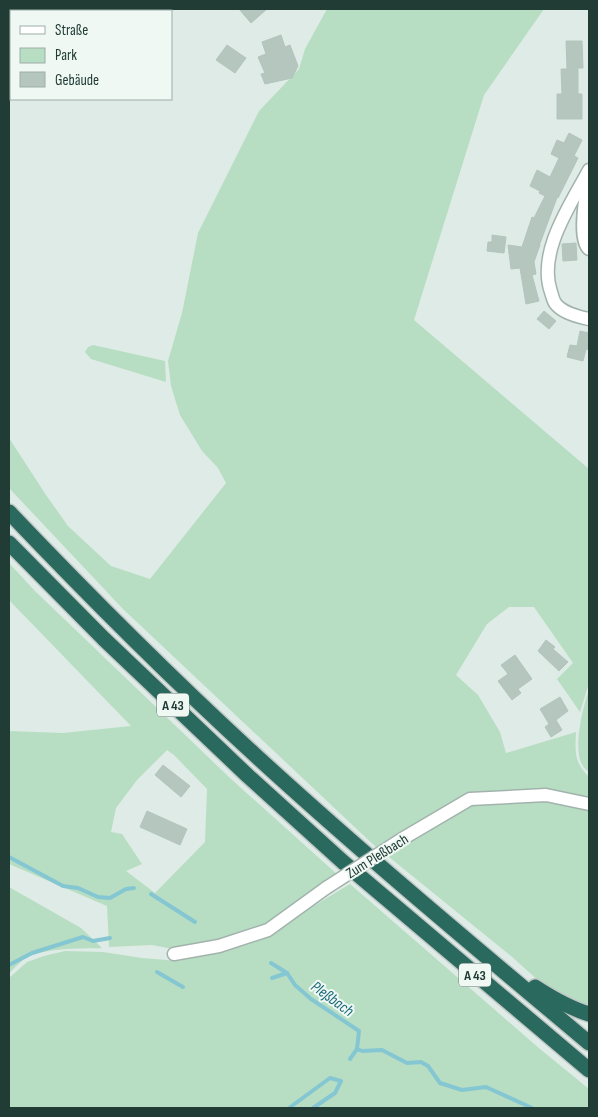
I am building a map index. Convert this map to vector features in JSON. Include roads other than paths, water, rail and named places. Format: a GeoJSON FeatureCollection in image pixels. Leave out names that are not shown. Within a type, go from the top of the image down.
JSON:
{"type":"FeatureCollection","features":[{"type":"Feature","properties":{"kind":"highway","name":"A 43"},"geometry":{"type":"LineString","coordinates":[[9,512],[119,625],[291,788],[458,934],[589,1043]]}},
{"type":"Feature","properties":{"kind":"highway","name":"A 43"},"geometry":{"type":"LineString","coordinates":[[9,543],[104,639],[248,776],[349,867],[589,1070]]}},
{"type":"Feature","properties":{"kind":"highway"},"geometry":{"type":"LineString","coordinates":[[458,934],[554,1000],[589,1014]]}},
{"type":"Feature","properties":{"kind":"street"},"geometry":{"type":"LineString","coordinates":[[589,170],[559,228],[550,251],[548,282],[555,304],[574,316],[589,319]]}},
{"type":"Feature","properties":{"kind":"street"},"geometry":{"type":"LineString","coordinates":[[589,175],[583,230],[586,246],[589,249]]}},
{"type":"Feature","properties":{"kind":"street","name":"Zum Pleßbach"},"geometry":{"type":"LineString","coordinates":[[174,954],[219,946],[268,930],[326,888],[402,839],[470,799],[546,795],[589,804]]}},
{"type":"Feature","properties":{"kind":"waterway","name":"Pleßbach"},"geometry":{"type":"LineString","coordinates":[[9,857],[63,886],[78,888],[98,897],[110,898],[126,889],[134,888]]}},
{"type":"Feature","properties":{"kind":"waterway","name":"Pleßbach"},"geometry":{"type":"LineString","coordinates":[[151,894],[195,922]]}},
{"type":"Feature","properties":{"kind":"waterway"},"geometry":{"type":"LineString","coordinates":[[9,965],[32,953],[83,937],[93,941],[110,938]]}},
{"type":"Feature","properties":{"kind":"waterway","name":"Pleßbach"},"geometry":{"type":"LineString","coordinates":[[271,963],[287,973],[295,985],[311,999],[359,1031],[357,1049],[362,1051],[382,1050],[407,1063],[421,1062],[428,1066],[440,1083],[462,1090],[486,1087],[532,1108]]}},
{"type":"Feature","properties":{"kind":"waterway"},"geometry":{"type":"LineString","coordinates":[[157,972],[183,987]]}},
{"type":"Feature","properties":{"kind":"waterway"},"geometry":{"type":"LineString","coordinates":[[272,978],[287,973]]}},
{"type":"Feature","properties":{"kind":"waterway"},"geometry":{"type":"LineString","coordinates":[[350,1059],[357,1049]]}},
{"type":"Feature","properties":{"kind":"waterway"},"geometry":{"type":"LineString","coordinates":[[289,1108],[330,1078],[341,1081],[335,1093],[313,1108]]}}]}
